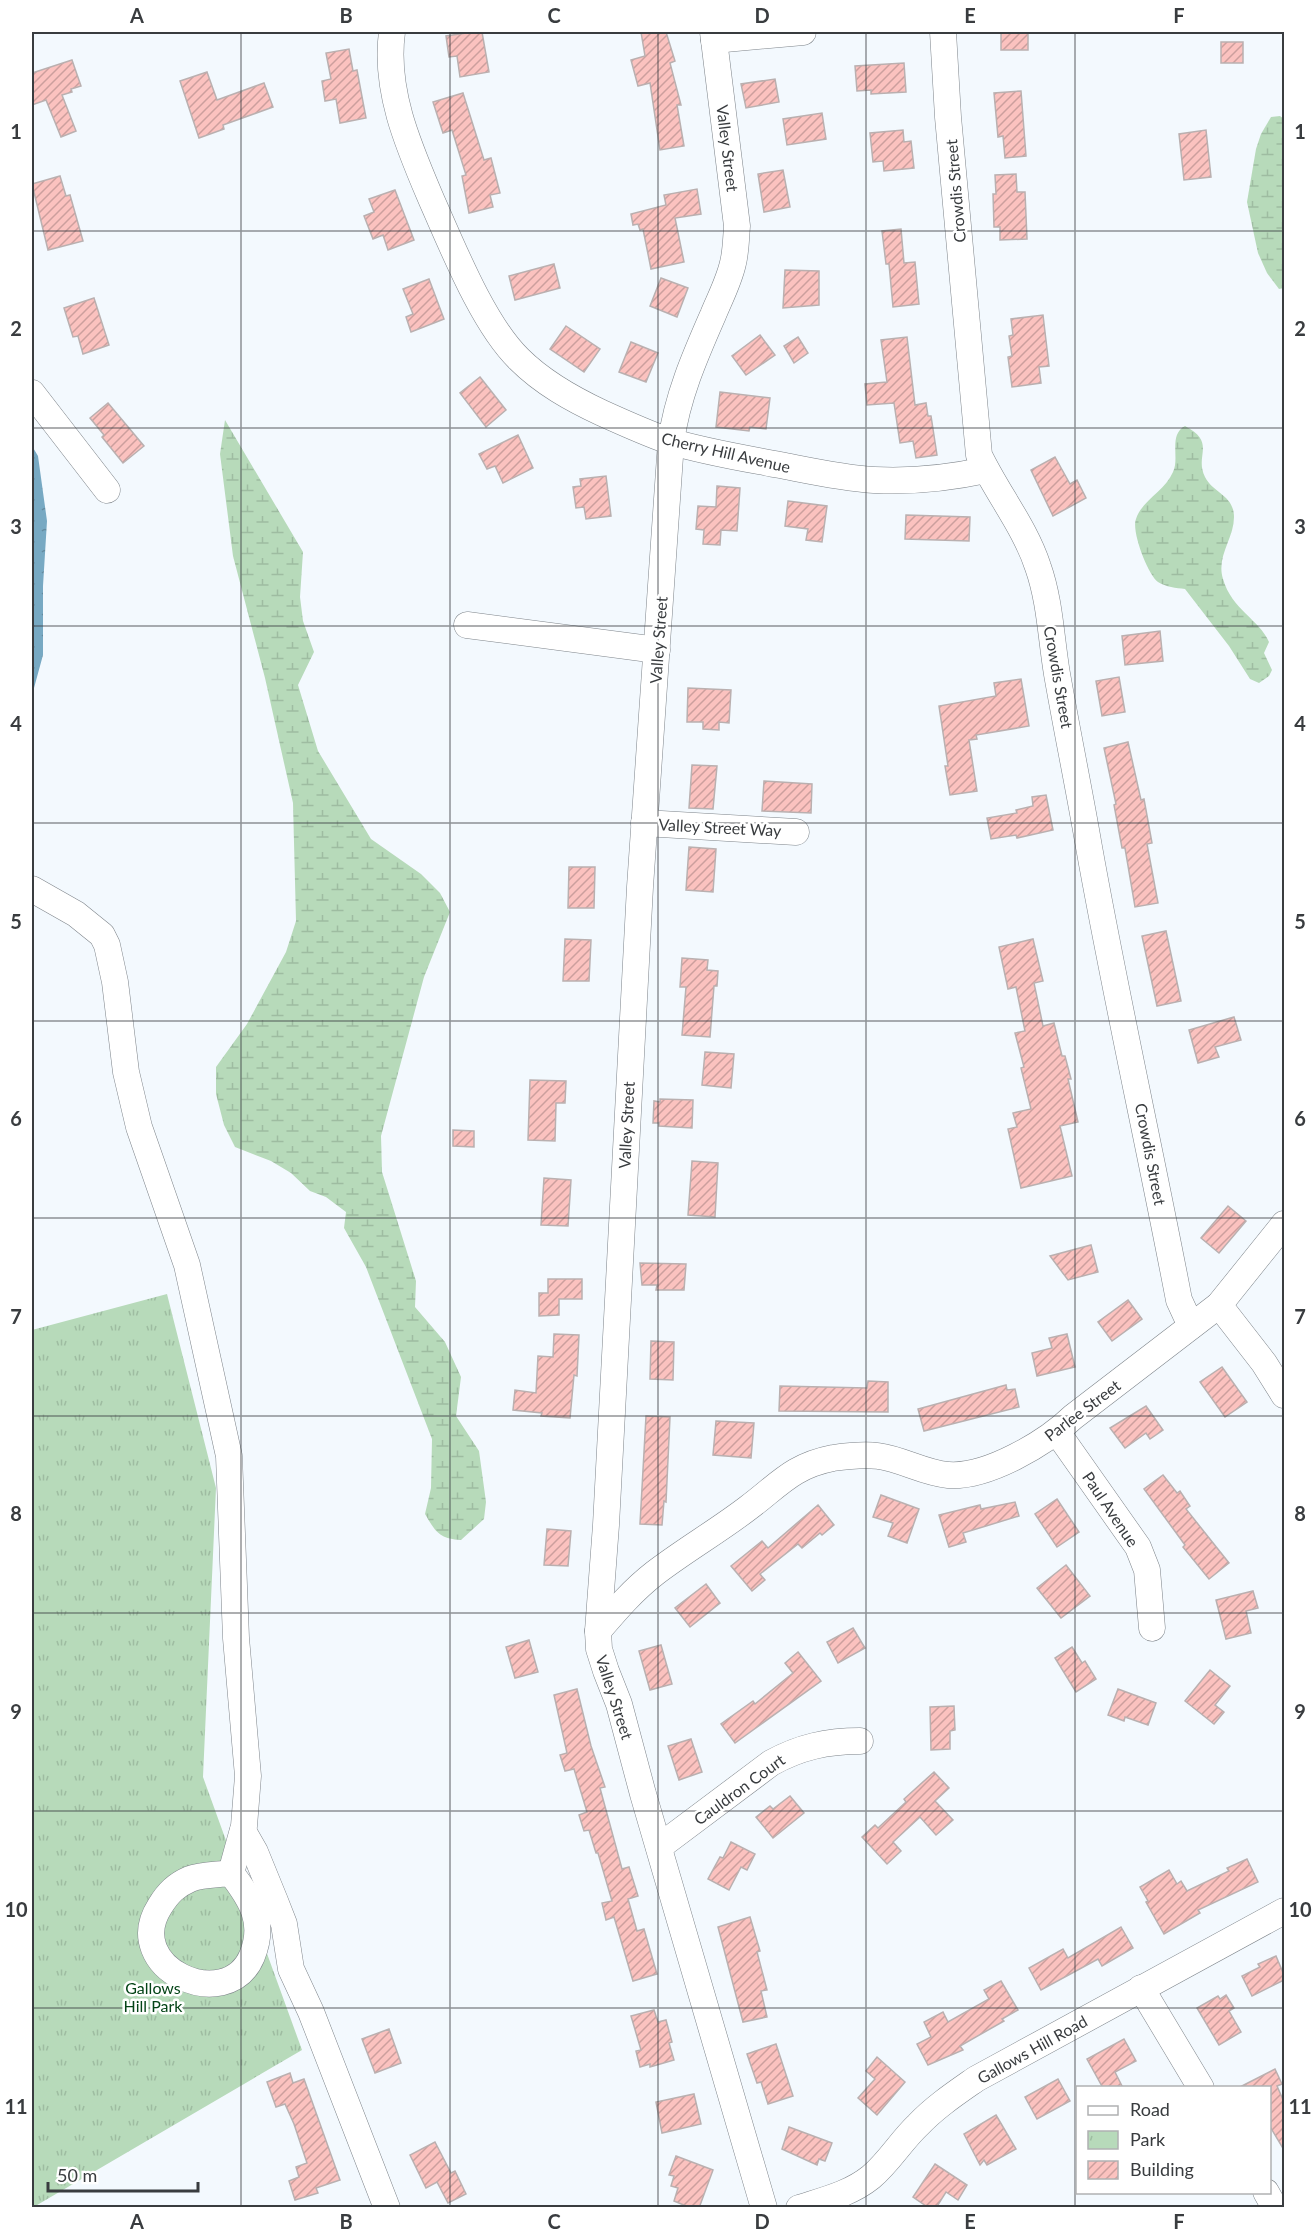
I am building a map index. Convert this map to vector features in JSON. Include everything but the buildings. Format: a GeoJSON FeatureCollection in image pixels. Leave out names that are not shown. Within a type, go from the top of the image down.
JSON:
{"type":"FeatureCollection","features":[{"type":"Feature","properties":{"kind":"street","name":"Cherry Hill Avenue"},"geometry":{"type":"LineString","coordinates":[[392,32],[390,68],[399,117],[441,221],[494,327],[517,357],[538,378],[589,407],[671,442],[743,458],[874,480],[936,479],[986,470]]}},
{"type":"Feature","properties":{"kind":"street"},"geometry":{"type":"LineString","coordinates":[[714,36],[803,32]]}},
{"type":"Feature","properties":{"kind":"street","name":"Crowdis Street"},"geometry":{"type":"LineString","coordinates":[[944,32],[948,117],[979,455],[1026,539],[1044,587],[1058,681],[1107,948],[1127,1034],[1179,1300],[1191,1326]]}},
{"type":"Feature","properties":{"kind":"street","name":"Valley Street"},"geometry":{"type":"LineString","coordinates":[[714,36],[736,216],[736,245],[727,283],[680,398],[671,442],[644,823],[606,1525],[598,1631],[599,1649],[620,1704],[764,2208]]}},
{"type":"Feature","properties":{"kind":"street"},"geometry":{"type":"LineString","coordinates":[[32,393],[107,490]]}},
{"type":"Feature","properties":{"kind":"street"},"geometry":{"type":"LineString","coordinates":[[467,625],[657,650]]}},
{"type":"Feature","properties":{"kind":"street","name":"Valley Street Way"},"geometry":{"type":"LineString","coordinates":[[644,823],[796,832]]}},
{"type":"Feature","properties":{"kind":"street"},"geometry":{"type":"LineString","coordinates":[[32,889],[75,914],[102,935],[107,945],[115,982],[126,1072],[139,1127],[187,1265],[229,1456],[236,1638],[248,1776],[243,1832],[231,1872]]}},
{"type":"Feature","properties":{"kind":"street","name":"Parlee Street"},"geometry":{"type":"LineString","coordinates":[[598,1631],[626,1598],[655,1573],[749,1508],[789,1474],[831,1458],[858,1455],[878,1456],[948,1475],[964,1474],[1009,1459],[1058,1432],[1073,1417],[1219,1305],[1284,1224]]}},
{"type":"Feature","properties":{"kind":"street"},"geometry":{"type":"LineString","coordinates":[[1219,1305],[1258,1355],[1284,1395]]}},
{"type":"Feature","properties":{"kind":"street","name":"Paul Avenue"},"geometry":{"type":"LineString","coordinates":[[1058,1432],[1138,1547],[1147,1570],[1152,1628]]}},
{"type":"Feature","properties":{"kind":"street","name":"Cauldron Court"},"geometry":{"type":"LineString","coordinates":[[659,1847],[771,1763],[786,1755],[820,1744],[860,1741]]}},
{"type":"Feature","properties":{"kind":"street"},"geometry":{"type":"LineString","coordinates":[[243,1832],[255,1852],[284,1924],[291,1969],[326,2049],[387,2208]]}},
{"type":"Feature","properties":{"kind":"street"},"geometry":{"type":"LineString","coordinates":[[231,1872],[256,1914],[259,1931],[249,1962],[241,1972],[216,1984],[197,1983],[180,1977],[159,1958],[152,1938],[153,1920],[174,1888],[193,1878],[231,1872]]}},
{"type":"Feature","properties":{"kind":"street","name":"Gallows Hill Road"},"geometry":{"type":"LineString","coordinates":[[799,2208],[838,2195],[871,2177],[923,2120],[976,2079],[1284,1911]]}},
{"type":"Feature","properties":{"kind":"street"},"geometry":{"type":"LineString","coordinates":[[1141,1988],[1200,2086]]}},
{"type":"Feature","properties":{"kind":"street"},"geometry":{"type":"LineString","coordinates":[[1267,2194],[1275,2208]]}},
{"type":"Feature","properties":{"kind":"green space"},"geometry":{"type":"Polygon","coordinates":[[[1280,116],[1284,119],[1284,288],[1279,289],[1267,273],[1258,253],[1247,202],[1256,149],[1261,134],[1271,117],[1280,116]]]}},
{"type":"Feature","properties":{"kind":"green space"},"geometry":{"type":"Polygon","coordinates":[[[225,420],[303,552],[300,597],[303,621],[314,652],[298,685],[318,751],[371,839],[421,874],[440,893],[450,912],[424,977],[381,1136],[382,1172],[416,1281],[415,1307],[445,1342],[461,1377],[456,1416],[479,1451],[486,1502],[484,1519],[461,1540],[448,1538],[438,1533],[425,1514],[431,1488],[432,1439],[366,1267],[344,1228],[346,1212],[326,1197],[310,1191],[291,1173],[271,1161],[235,1147],[224,1125],[216,1094],[216,1067],[247,1024],[286,952],[296,921],[293,803],[265,678],[233,556],[220,454],[225,420]]]}},
{"type":"Feature","properties":{"kind":"green space"},"geometry":{"type":"Polygon","coordinates":[[[1185,426],[1200,438],[1203,450],[1202,469],[1205,477],[1227,499],[1233,510],[1233,525],[1223,555],[1221,571],[1227,590],[1233,599],[1265,634],[1269,642],[1264,653],[1272,670],[1269,676],[1259,683],[1250,679],[1229,646],[1185,589],[1164,585],[1154,578],[1138,542],[1136,519],[1143,506],[1165,485],[1173,472],[1177,435],[1185,426]]]}},
{"type":"Feature","properties":{"kind":"green space","name":"Gallows Hill Park"},"geometry":{"type":"Polygon","coordinates":[[[167,1294],[216,1488],[203,1777],[302,2050],[32,2208],[32,1330],[167,1294]]]}},
{"type":"Feature","properties":{"kind":"water"},"geometry":{"type":"Polygon","coordinates":[[[32,446],[38,456],[47,521],[43,586],[43,655],[32,689],[32,446]]]}}]}
